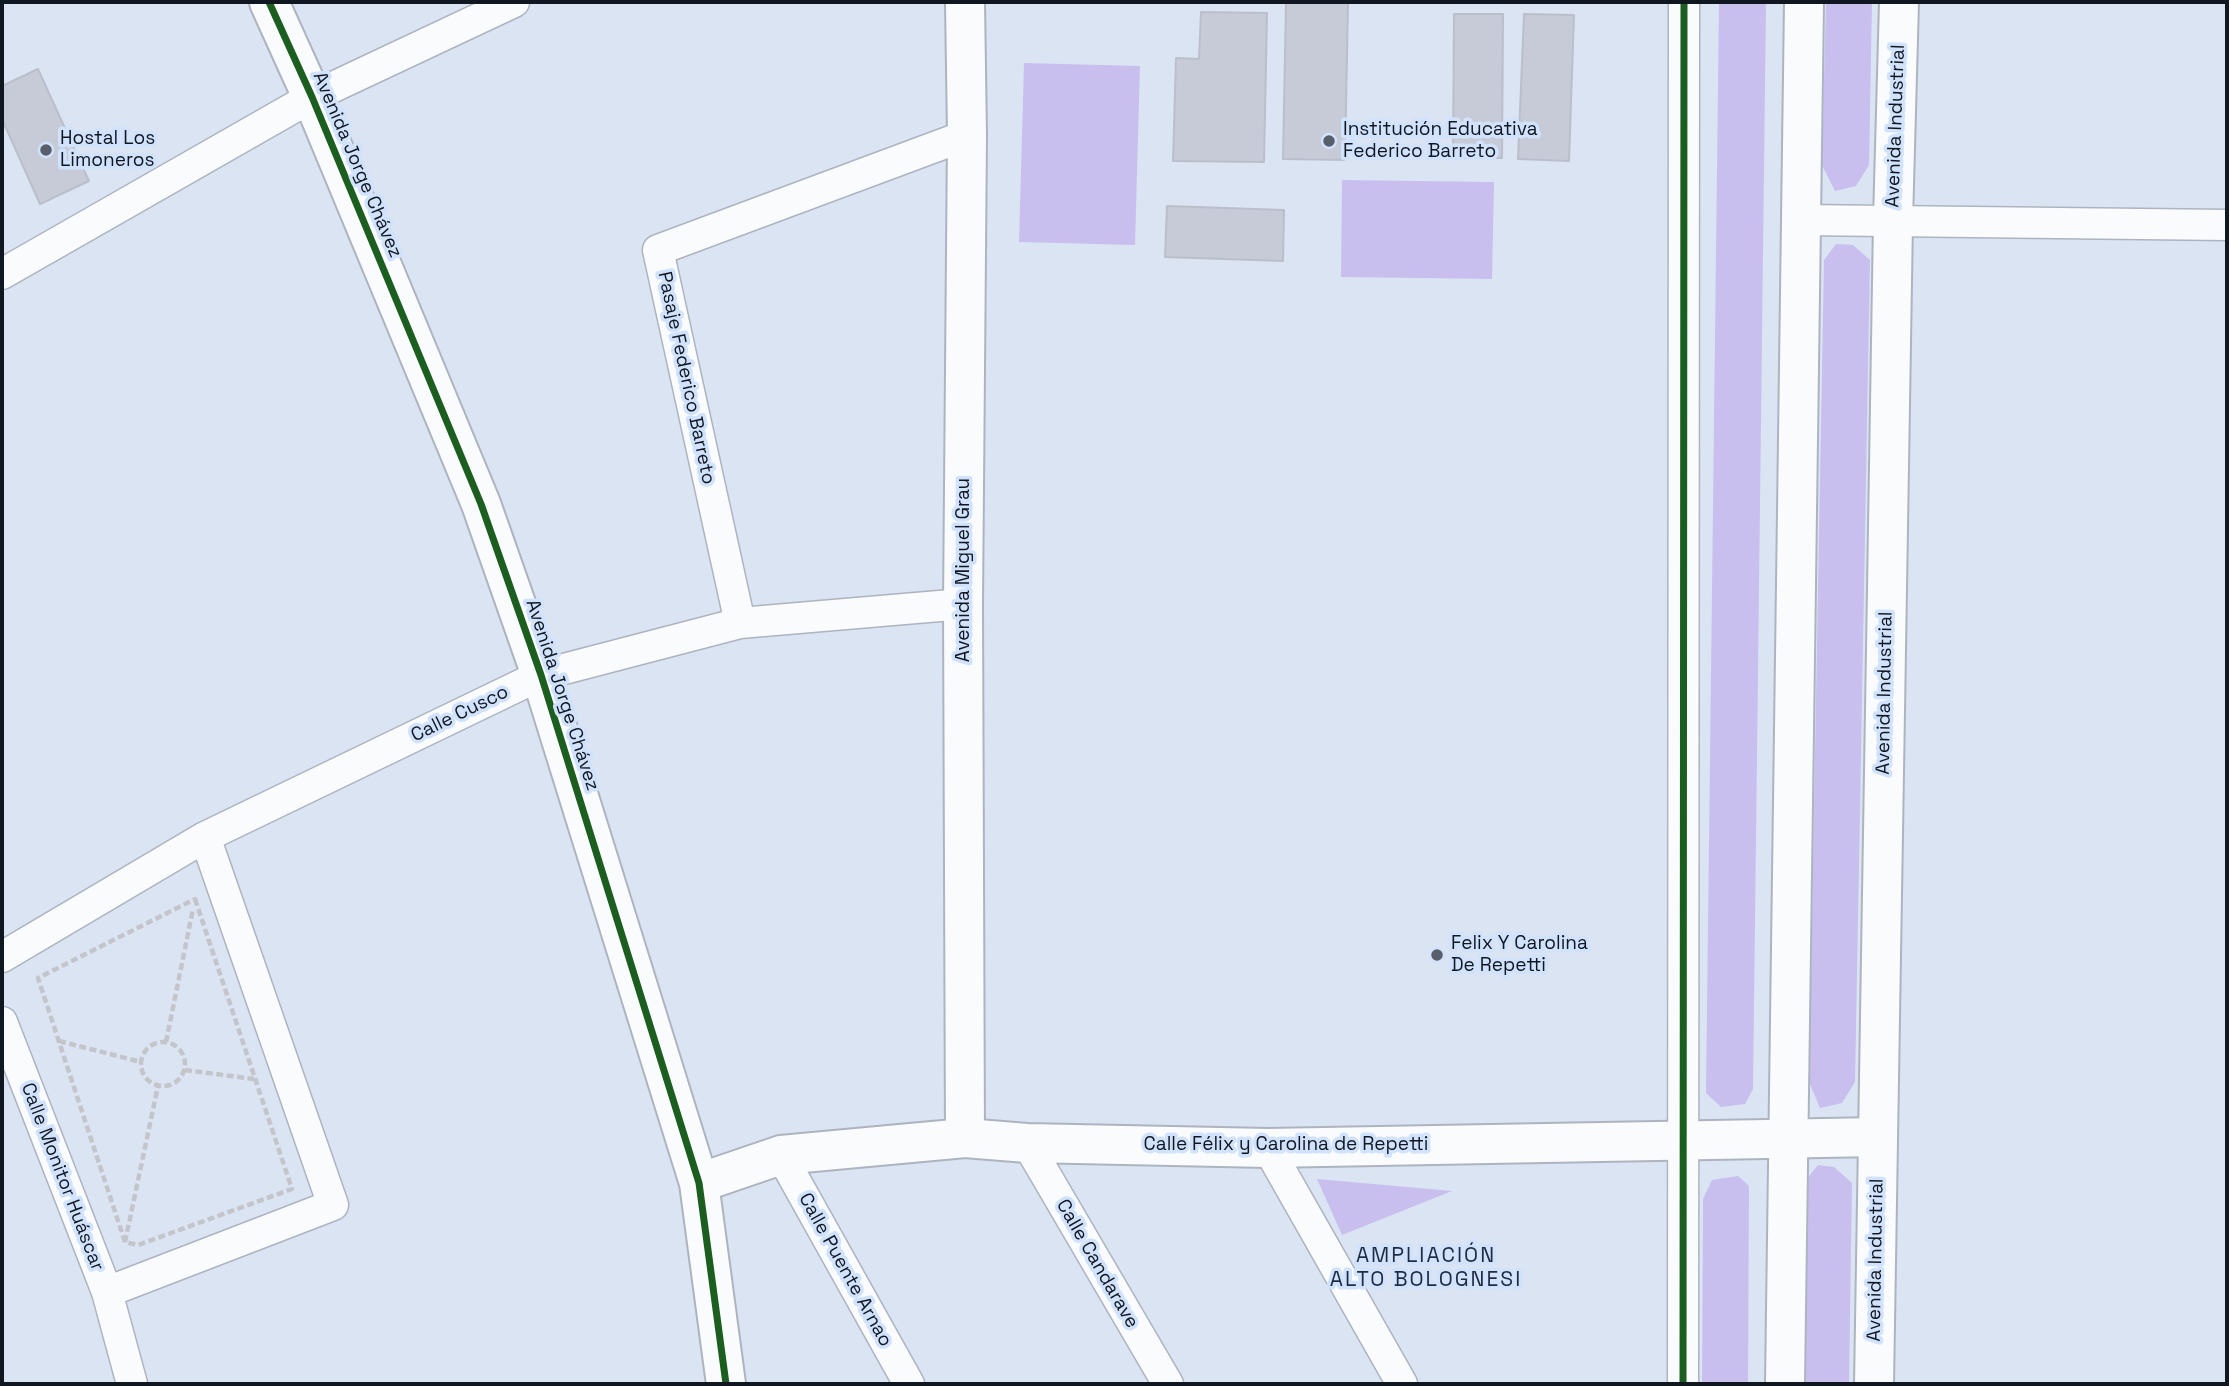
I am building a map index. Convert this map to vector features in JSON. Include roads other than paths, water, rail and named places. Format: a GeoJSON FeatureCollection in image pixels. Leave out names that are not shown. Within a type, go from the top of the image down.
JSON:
{"type":"FeatureCollection","features":[{"type":"Feature","properties":{"kind":"street","name":"Avenida Jorge Chávez"},"geometry":{"type":"LineString","coordinates":[[269,2],[312,97],[481,504],[541,675],[699,1183],[726,1384]]}},
{"type":"Feature","properties":{"kind":"street"},"geometry":{"type":"LineString","coordinates":[[2,274],[312,97],[514,2]]}},
{"type":"Feature","properties":{"kind":"street","name":"Avenida Miguel Grau"},"geometry":{"type":"LineString","coordinates":[[965,2],[965,1138]]}},
{"type":"Feature","properties":{"kind":"street"},"geometry":{"type":"LineString","coordinates":[[1683,1384],[1684,2]]}},
{"type":"Feature","properties":{"kind":"street"},"geometry":{"type":"LineString","coordinates":[[1786,1384],[1804,2]]}},
{"type":"Feature","properties":{"kind":"street","name":"Avenida Industrial"},"geometry":{"type":"LineString","coordinates":[[1874,1384],[1899,2]]}},
{"type":"Feature","properties":{"kind":"street","name":"Pasaje Federico Barreto"},"geometry":{"type":"LineString","coordinates":[[740,623],[658,250],[967,135]]}},
{"type":"Feature","properties":{"kind":"street"},"geometry":{"type":"LineString","coordinates":[[1802,220],[2227,225]]}},
{"type":"Feature","properties":{"kind":"street","name":"Calle Cusco"},"geometry":{"type":"LineString","coordinates":[[2,957],[205,836],[541,675],[740,623],[963,604]]}},
{"type":"Feature","properties":{"kind":"street"},"geometry":{"type":"LineString","coordinates":[[107,1292],[333,1205],[205,836]]}},
{"type":"Feature","properties":{"kind":"street","name":"Calle Monitor Huáscar"},"geometry":{"type":"LineString","coordinates":[[2,1022],[107,1292],[132,1384]]}},
{"type":"Feature","properties":{"kind":"street","name":"Calle Félix y Carolina de Repetti"},"geometry":{"type":"LineString","coordinates":[[699,1183],[781,1155],[965,1138],[1027,1143],[1268,1148],[1878,1137]]}},
{"type":"Feature","properties":{"kind":"street","name":"Calle Candarave"},"geometry":{"type":"LineString","coordinates":[[1027,1143],[1168,1384]]}},
{"type":"Feature","properties":{"kind":"street"},"geometry":{"type":"LineString","coordinates":[[1268,1148],[1402,1384]]}},
{"type":"Feature","properties":{"kind":"street","name":"Calle Puente Arnao"},"geometry":{"type":"LineString","coordinates":[[781,1155],[909,1384]]}},
{"type":"Feature","properties":{"kind":"place","name":"Institución Educativa Federico Barreto"},"geometry":{"type":"Point","coordinates":[1329,141]}},
{"type":"Feature","properties":{"kind":"place","name":"Hostal Los Limoneros"},"geometry":{"type":"Point","coordinates":[46,150]}},
{"type":"Feature","properties":{"kind":"place","name":"Felix Y Carolina De Repetti"},"geometry":{"type":"Point","coordinates":[1437,955]}},
{"type":"Feature","properties":{"kind":"district","name":"AMPLIACIÓN ALTO BOLOGNESI"},"geometry":{"type":"Point","coordinates":[1426,1268]}}]}
